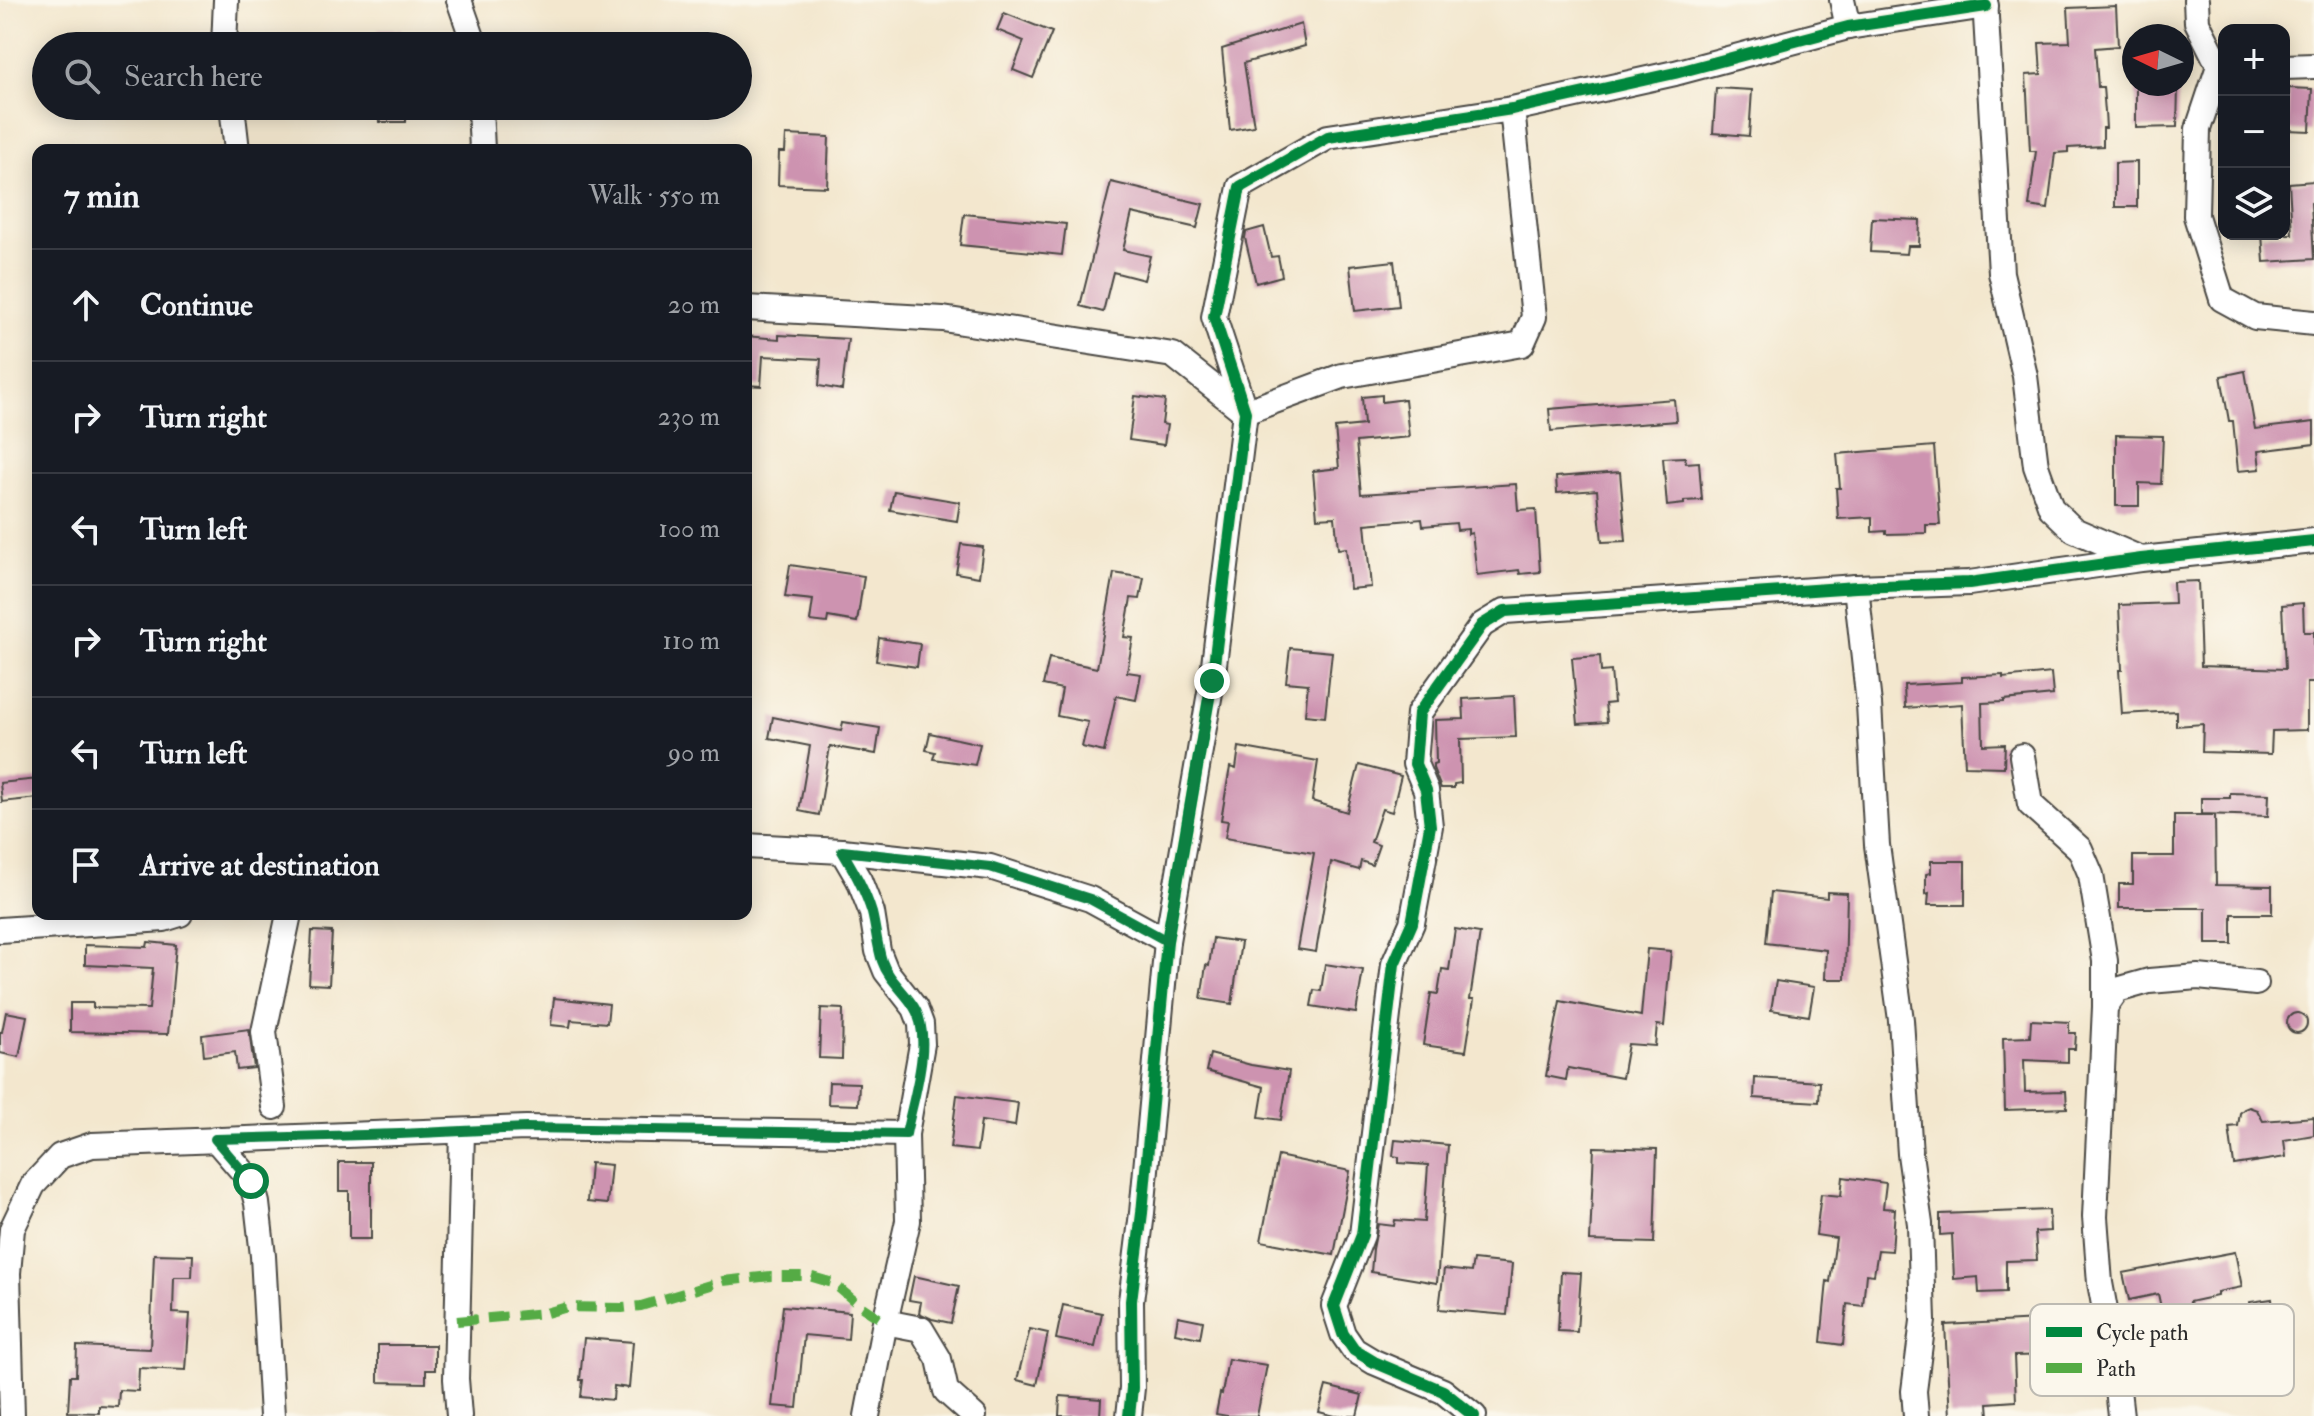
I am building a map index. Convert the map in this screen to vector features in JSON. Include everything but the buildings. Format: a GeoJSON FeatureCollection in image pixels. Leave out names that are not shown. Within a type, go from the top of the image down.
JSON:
{"type":"FeatureCollection","features":[{"type":"Feature","properties":{"kind":"street"},"geometry":{"type":"LineString","coordinates":[[225,32],[226,0]]}},
{"type":"Feature","properties":{"kind":"street"},"geometry":{"type":"LineString","coordinates":[[459,0],[470,32]]}},
{"type":"Feature","properties":{"kind":"street"},"geometry":{"type":"LineString","coordinates":[[1842,0],[1848,27]]}},
{"type":"Feature","properties":{"kind":"street"},"geometry":{"type":"LineString","coordinates":[[2196,0],[2197,22],[2218,60]]}},
{"type":"Feature","properties":{"kind":"street"},"geometry":{"type":"LineString","coordinates":[[1129,1416],[1132,1388],[1131,1301],[1167,941],[1212,681],[1245,412],[1214,317],[1240,187],[1328,137],[1512,109],[1675,73],[1848,27],[1986,3],[2001,273],[2025,376],[2036,466],[2051,508],[2074,530],[2141,559]]}},
{"type":"Feature","properties":{"kind":"street"},"geometry":{"type":"LineString","coordinates":[[2290,67],[2314,66]]}},
{"type":"Feature","properties":{"kind":"street"},"geometry":{"type":"LineString","coordinates":[[2218,74],[2198,129],[2196,216],[2222,299],[2255,317],[2314,323]]}},
{"type":"Feature","properties":{"kind":"street"},"geometry":{"type":"LineString","coordinates":[[1245,412],[1342,376],[1522,344],[1534,317],[1512,109]]}},
{"type":"Feature","properties":{"kind":"street"},"geometry":{"type":"LineString","coordinates":[[234,120],[236,144]]}},
{"type":"Feature","properties":{"kind":"street"},"geometry":{"type":"LineString","coordinates":[[481,120],[482,144]]}},
{"type":"Feature","properties":{"kind":"street"},"geometry":{"type":"LineString","coordinates":[[752,308],[943,319],[1173,355],[1245,412]]}},
{"type":"Feature","properties":{"kind":"street"},"geometry":{"type":"LineString","coordinates":[[1474,1416],[1443,1391],[1374,1362],[1354,1350],[1343,1334],[1334,1306],[1362,1235],[1394,964],[1412,923],[1430,826],[1426,790],[1415,764],[1419,713],[1482,625],[1505,611],[1856,587],[1969,583],[2141,559],[2314,541]]}},
{"type":"Feature","properties":{"kind":"street"},"geometry":{"type":"LineString","coordinates":[[1856,587],[1869,704],[1877,845],[1901,1020],[1910,1154],[1920,1224],[1923,1321],[1914,1391],[1916,1416]]}},
{"type":"Feature","properties":{"kind":"street"},"geometry":{"type":"LineString","coordinates":[[2022,756],[2030,804],[2080,849],[2091,875],[2105,961],[2095,1217],[2104,1304]]}},
{"type":"Feature","properties":{"kind":"street"},"geometry":{"type":"LineString","coordinates":[[752,846],[842,851],[990,867],[1090,899],[1167,941]]}},
{"type":"Feature","properties":{"kind":"street"},"geometry":{"type":"LineString","coordinates":[[842,851],[859,880],[872,913],[878,951],[886,971],[915,1008],[921,1024],[920,1059],[906,1134],[908,1221],[867,1416]]}},
{"type":"Feature","properties":{"kind":"street"},"geometry":{"type":"LineString","coordinates":[[0,930],[149,920]]}},
{"type":"Feature","properties":{"kind":"street"},"geometry":{"type":"LineString","coordinates":[[274,1107],[264,1032],[288,920]]}},
{"type":"Feature","properties":{"kind":"street"},"geometry":{"type":"LineString","coordinates":[[2105,1007],[2117,990],[2149,981],[2198,977],[2256,983]]}},
{"type":"Feature","properties":{"kind":"street"},"geometry":{"type":"LineString","coordinates":[[12,1416],[8,1273],[12,1229],[33,1185],[60,1156],[92,1145],[526,1128],[906,1134]]}},
{"type":"Feature","properties":{"kind":"street"},"geometry":{"type":"LineString","coordinates":[[459,1416],[456,1379],[462,1131]]}},
{"type":"Feature","properties":{"kind":"street"},"geometry":{"type":"LineString","coordinates":[[215,1139],[251,1181],[257,1203],[272,1416]]}},
{"type":"Feature","properties":{"kind":"street"},"geometry":{"type":"LineString","coordinates":[[885,1322],[921,1329],[939,1359],[946,1391],[974,1416]]}},
{"type":"Feature","properties":{"kind":"street"},"geometry":{"type":"LineString","coordinates":[[2119,1396],[2121,1416]]}},
{"type":"Feature","properties":{"kind":"marked path"},"geometry":{"type":"LineString","coordinates":[[457,1321],[546,1313],[567,1307],[641,1306],[723,1281],[809,1276],[833,1283],[885,1322]]}},
{"type":"Feature","properties":{"kind":"cycle path"},"geometry":{"type":"LineString","coordinates":[[1129,1416],[1132,1388],[1131,1301],[1167,941],[1212,681],[1245,412],[1214,317],[1240,187],[1328,137],[1512,109],[1675,73],[1848,27],[1986,6]]}},
{"type":"Feature","properties":{"kind":"cycle path"},"geometry":{"type":"LineString","coordinates":[[1474,1416],[1443,1391],[1374,1362],[1354,1350],[1343,1334],[1334,1306],[1362,1235],[1394,964],[1412,923],[1430,826],[1426,790],[1415,764],[1419,713],[1482,625],[1505,611],[1856,587],[1969,583],[2141,559],[2314,541]]}},
{"type":"Feature","properties":{"kind":"route"},"geometry":{"type":"LineString","coordinates":[[251,1181],[215,1139],[526,1128],[906,1134],[918,1075],[921,1024],[915,1008],[886,971],[878,951],[872,913],[859,880],[842,851],[990,867],[1090,899],[1167,941],[1212,681]]}}]}
